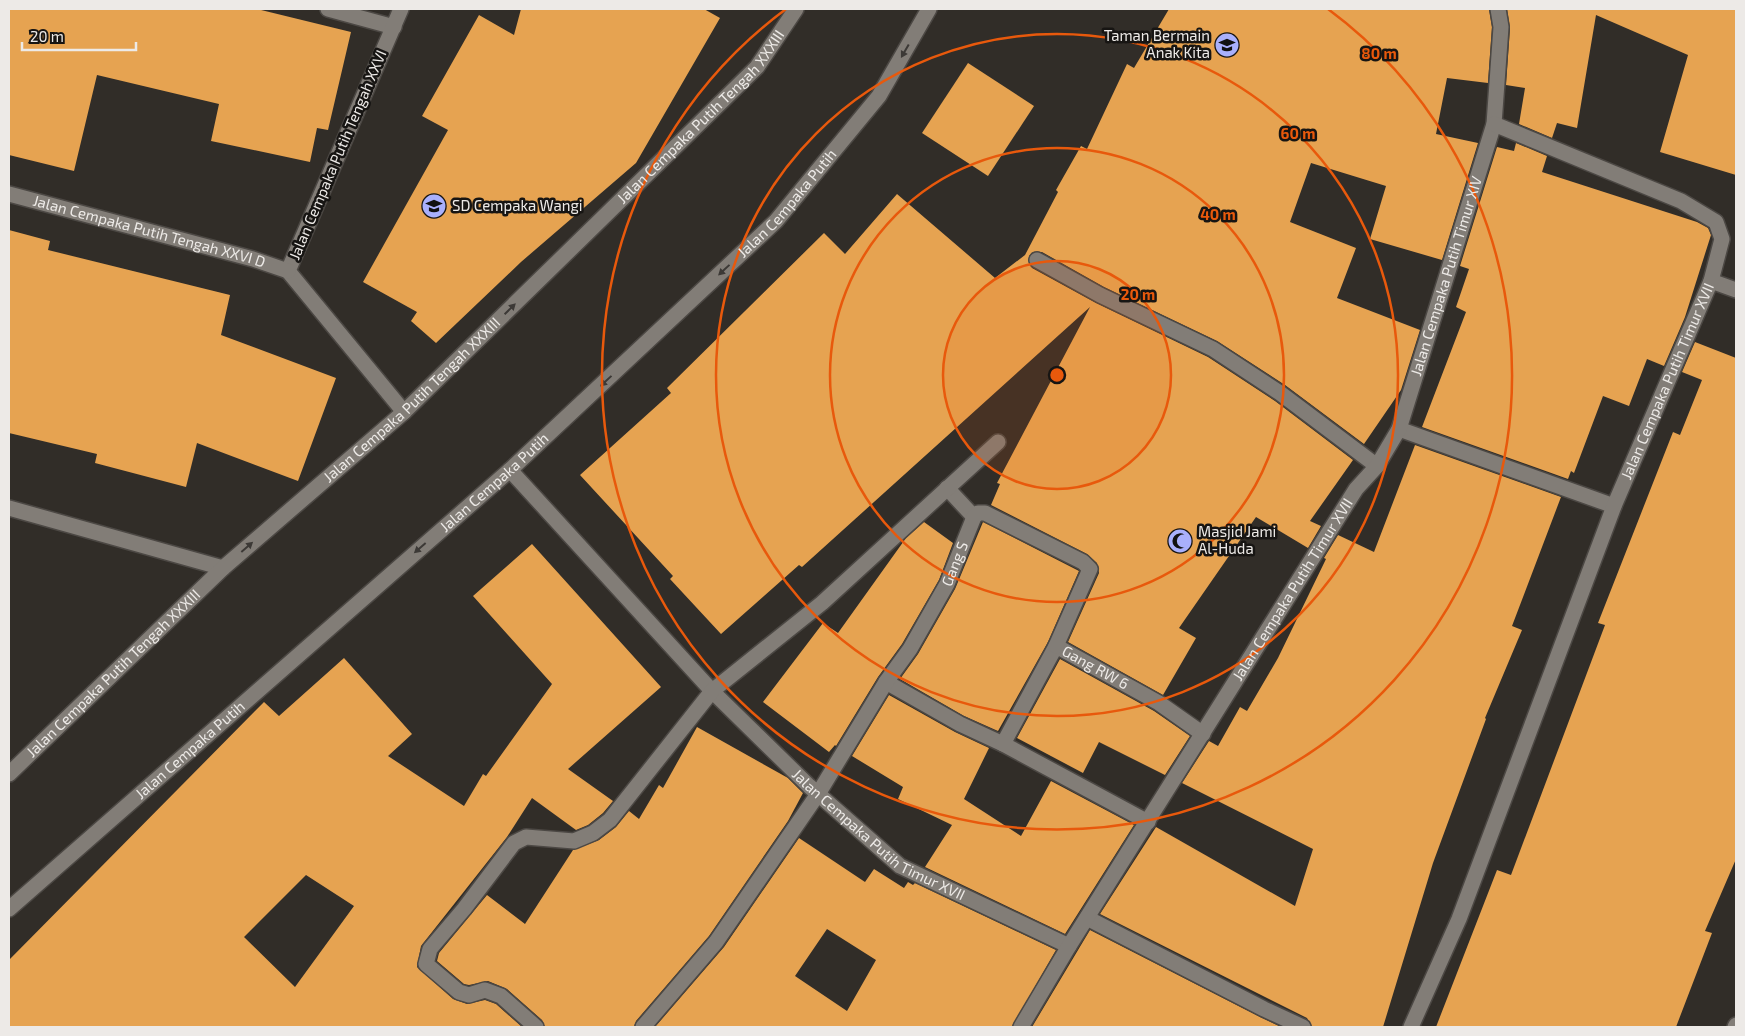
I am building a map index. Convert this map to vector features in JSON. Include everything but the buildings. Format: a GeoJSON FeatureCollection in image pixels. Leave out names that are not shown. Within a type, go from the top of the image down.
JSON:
{"type":"FeatureCollection","features":[{"type":"Feature","properties":{"kind":"street"},"geometry":{"type":"LineString","coordinates":[[328,9],[394,27]]}},
{"type":"Feature","properties":{"kind":"street","name":"Jalan Cempaka Putih Tengah XXVI"},"geometry":{"type":"LineString","coordinates":[[401,9],[288,271],[404,412]]}},
{"type":"Feature","properties":{"kind":"street","name":"Jalan Cempaka Putih Tengah XXXIII"},"geometry":{"type":"LineString","coordinates":[[9,774],[223,568],[404,412],[757,67],[796,9]]}},
{"type":"Feature","properties":{"kind":"street","name":"Jalan Cempaka Putih"},"geometry":{"type":"LineString","coordinates":[[9,909],[510,470],[776,221],[879,96],[929,9]]}},
{"type":"Feature","properties":{"kind":"street","name":"Jalan Cempaka Putih Timur XIV"},"geometry":{"type":"LineString","coordinates":[[1400,429],[1494,124],[1501,27],[1498,9]]}},
{"type":"Feature","properties":{"kind":"street"},"geometry":{"type":"LineString","coordinates":[[1494,124],[1681,201],[1716,222],[1722,239],[1711,281]]}},
{"type":"Feature","properties":{"kind":"street","name":"Jalan Cempaka Putih Tengah XXVI D"},"geometry":{"type":"LineString","coordinates":[[9,194],[253,259],[288,271]]}},
{"type":"Feature","properties":{"kind":"street"},"geometry":{"type":"LineString","coordinates":[[1037,260],[1100,295],[1213,349],[1280,393],[1377,466]]}},
{"type":"Feature","properties":{"kind":"street","name":"Jalan Cempaka Putih Timur XVII"},"geometry":{"type":"LineString","coordinates":[[1411,1027],[1459,919],[1614,506],[1711,281],[1736,290]]}},
{"type":"Feature","properties":{"kind":"street"},"geometry":{"type":"LineString","coordinates":[[1400,429],[1614,506]]}},
{"type":"Feature","properties":{"kind":"street","name":"Jalan Cempaka Putih Timur XVII"},"geometry":{"type":"LineString","coordinates":[[1021,1027],[1069,946],[1356,489],[1377,466],[1400,429]]}},
{"type":"Feature","properties":{"kind":"street"},"geometry":{"type":"LineString","coordinates":[[536,1027],[501,996],[490,991],[469,995],[459,992],[426,964],[430,949],[464,909],[514,843],[526,836],[574,840],[593,833],[610,820],[712,691],[822,603],[998,442]]}},
{"type":"Feature","properties":{"kind":"street","name":"Jalan Cempaka Putih Timur XVII"},"geometry":{"type":"LineString","coordinates":[[510,470],[712,691],[818,794],[900,866],[1069,946]]}},
{"type":"Feature","properties":{"kind":"street"},"geometry":{"type":"LineString","coordinates":[[948,488],[974,517],[978,513],[985,513],[1083,562],[1090,569],[1056,646]]}},
{"type":"Feature","properties":{"kind":"street"},"geometry":{"type":"LineString","coordinates":[[9,508],[223,568]]}},
{"type":"Feature","properties":{"kind":"street","name":"Gang S"},"geometry":{"type":"LineString","coordinates":[[643,1027],[716,942],[818,794],[886,682],[910,649],[947,584],[974,517]]}},
{"type":"Feature","properties":{"kind":"street","name":"Gang RW 6"},"geometry":{"type":"LineString","coordinates":[[1003,744],[1056,646],[1159,703],[1202,734]]}},
{"type":"Feature","properties":{"kind":"street"},"geometry":{"type":"LineString","coordinates":[[886,682],[960,724],[1003,744],[1148,822]]}},
{"type":"Feature","properties":{"kind":"street"},"geometry":{"type":"LineString","coordinates":[[1087,918],[1264,1010],[1303,1027]]}},
{"type":"Feature","properties":{"kind":"place","name":"Taman Bermain Anak Kita"},"geometry":{"type":"Point","coordinates":[1227,45]}},
{"type":"Feature","properties":{"kind":"place","name":"SD Cempaka Wangi"},"geometry":{"type":"Point","coordinates":[434,206]}},
{"type":"Feature","properties":{"kind":"place","name":"Masjid Jami Al-Huda"},"geometry":{"type":"Point","coordinates":[1180,541]}}]}
